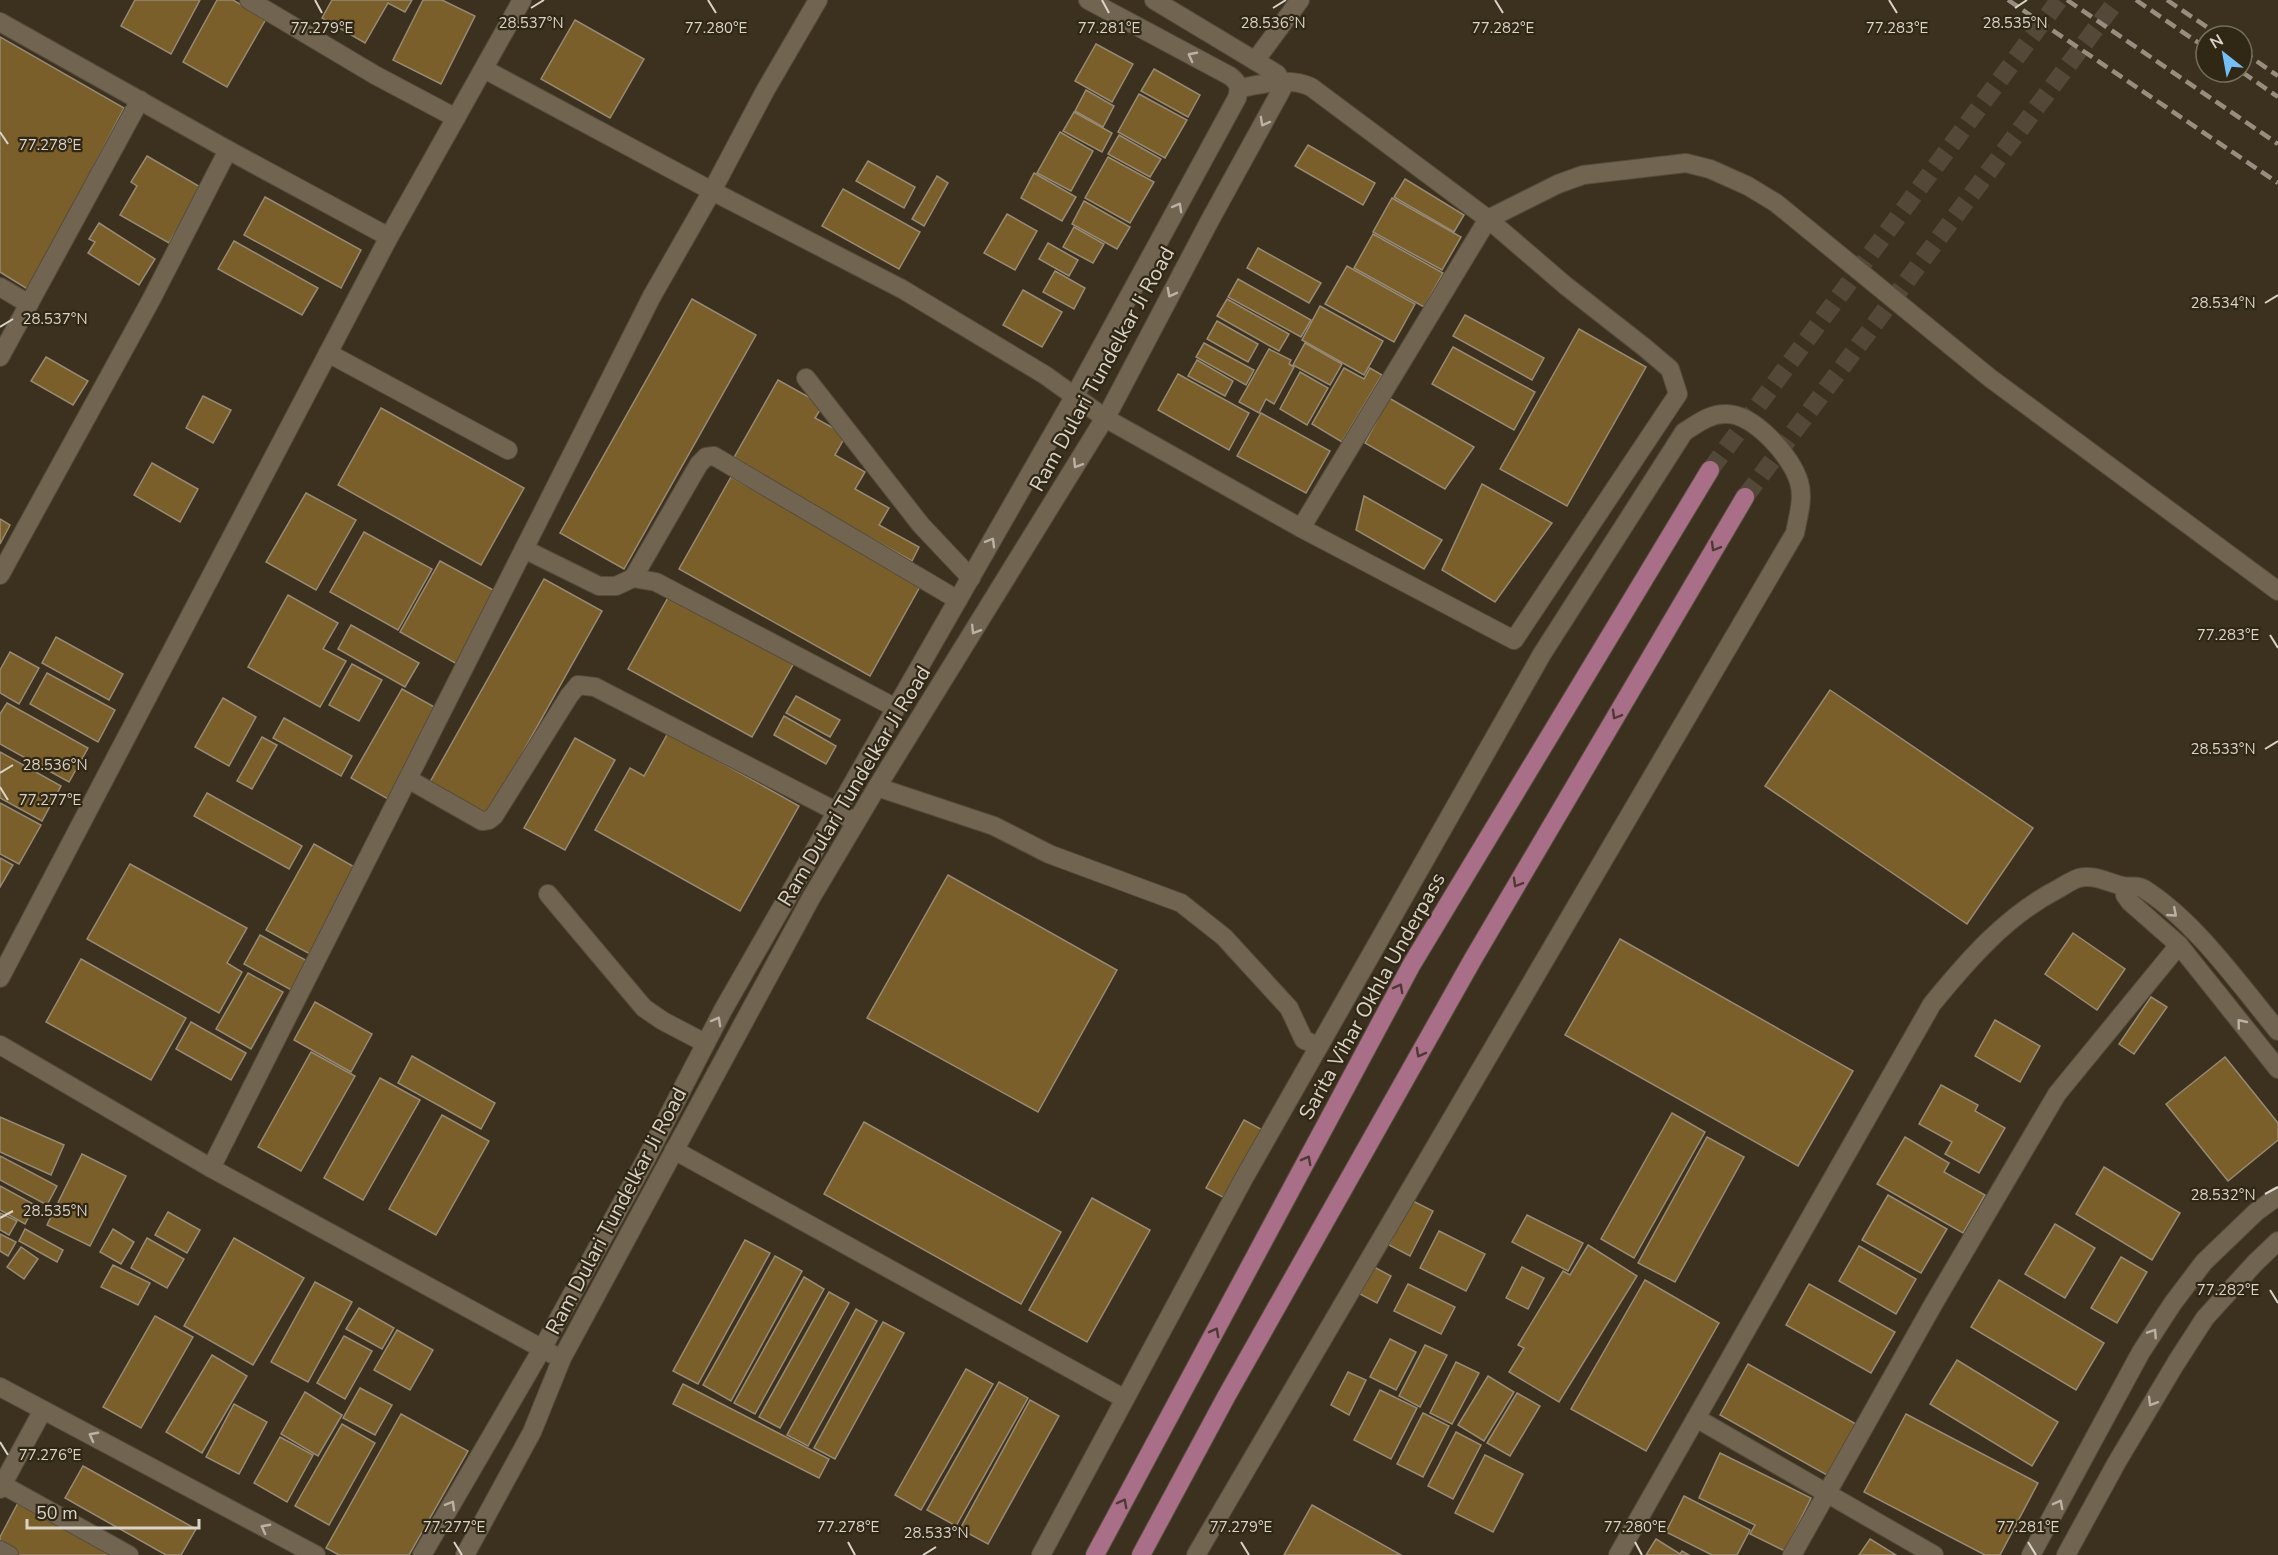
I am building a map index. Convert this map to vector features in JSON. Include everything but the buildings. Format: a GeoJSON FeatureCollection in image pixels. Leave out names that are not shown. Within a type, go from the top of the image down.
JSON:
{"type":"FeatureCollection","features":[{"type":"Feature","properties":{"kind":"main road","name":"Sarita Vihar Okhla Underpass"},"geometry":{"type":"LineString","coordinates":[[1095,1555],[1412,964],[1710,471]]}},
{"type":"Feature","properties":{"kind":"main road"},"geometry":{"type":"LineString","coordinates":[[1141,1555],[1226,1397],[1473,958],[1745,497]]}},
{"type":"Feature","properties":{"kind":"street"},"geometry":{"type":"LineString","coordinates":[[249,0],[375,75],[456,118]]}},
{"type":"Feature","properties":{"kind":"street"},"geometry":{"type":"LineString","coordinates":[[0,978],[389,237],[522,0]]}},
{"type":"Feature","properties":{"kind":"street"},"geometry":{"type":"LineString","coordinates":[[211,1168],[652,296],[818,0]]}},
{"type":"Feature","properties":{"kind":"street"},"geometry":{"type":"LineString","coordinates":[[484,69],[902,289],[1045,375],[1105,418],[1301,528],[1514,640],[1678,394],[1670,369],[1488,219],[1311,87],[1300,82],[1282,82],[1240,88],[1230,76],[1088,0]]}},
{"type":"Feature","properties":{"kind":"street"},"geometry":{"type":"LineString","coordinates":[[1154,0],[1277,74],[1282,82]]}},
{"type":"Feature","properties":{"kind":"street"},"geometry":{"type":"LineString","coordinates":[[1255,61],[1300,0]]}},
{"type":"Feature","properties":{"kind":"street"},"geometry":{"type":"LineString","coordinates":[[0,22],[389,237]]}},
{"type":"Feature","properties":{"kind":"street","name":"Ram Dulari Tundelkar Ji Road"},"geometry":{"type":"LineString","coordinates":[[465,1555],[532,1432],[562,1358],[811,898],[856,821],[1105,418],[1282,89],[1282,82]]}},
{"type":"Feature","properties":{"kind":"street","name":"Ram Dulari Tundelkar Ji Road"},"geometry":{"type":"LineString","coordinates":[[422,1555],[542,1349],[646,1160],[705,1043],[1074,397],[1237,98],[1240,88]]}},
{"type":"Feature","properties":{"kind":"street"},"geometry":{"type":"LineString","coordinates":[[0,357],[140,100]]}},
{"type":"Feature","properties":{"kind":"street"},"geometry":{"type":"LineString","coordinates":[[0,575],[146,310],[228,150]]}},
{"type":"Feature","properties":{"kind":"street"},"geometry":{"type":"LineString","coordinates":[[1301,528],[1488,219],[1558,184],[1583,176],[1686,163],[1710,169],[1748,186],[1776,203],[1990,378],[2278,591]]}},
{"type":"Feature","properties":{"kind":"street"},"geometry":{"type":"LineString","coordinates":[[0,287],[29,304]]}},
{"type":"Feature","properties":{"kind":"street"},"geometry":{"type":"LineString","coordinates":[[328,353],[508,450]]}},
{"type":"Feature","properties":{"kind":"street"},"geometry":{"type":"LineString","coordinates":[[806,378],[921,525],[971,578]]}},
{"type":"Feature","properties":{"kind":"street"},"geometry":{"type":"LineString","coordinates":[[1041,1555],[1244,1178],[1542,654],[1684,432],[1708,417],[1726,414],[1740,416],[1770,437],[1787,457],[1800,483],[1801,502],[1795,533],[1196,1555]]}},
{"type":"Feature","properties":{"kind":"street"},"geometry":{"type":"LineString","coordinates":[[633,579],[699,464],[706,457],[714,456],[958,600]]}},
{"type":"Feature","properties":{"kind":"street"},"geometry":{"type":"LineString","coordinates":[[1584,535],[1608,550]]}},
{"type":"Feature","properties":{"kind":"street"},"geometry":{"type":"LineString","coordinates":[[524,549],[599,586],[616,586],[633,579],[656,582],[896,708]]}},
{"type":"Feature","properties":{"kind":"street"},"geometry":{"type":"LineString","coordinates":[[408,779],[482,820],[489,820],[494,816],[569,696],[578,685],[586,684],[856,821]]}},
{"type":"Feature","properties":{"kind":"street"},"geometry":{"type":"LineString","coordinates":[[877,787],[994,826],[1049,854],[1181,903],[1224,937],[1289,1008],[1304,1040],[1319,1046]]}},
{"type":"Feature","properties":{"kind":"street"},"geometry":{"type":"LineString","coordinates":[[1618,1555],[1938,996],[1963,966],[2002,927],[2046,895],[2079,878],[2100,878],[2124,887],[2136,885],[2177,915],[2209,949],[2278,1031]]}},
{"type":"Feature","properties":{"kind":"street"},"geometry":{"type":"LineString","coordinates":[[2124,887],[2125,895],[2130,902],[2179,945],[2278,1069]]}},
{"type":"Feature","properties":{"kind":"street"},"geometry":{"type":"LineString","coordinates":[[548,894],[645,1008],[663,1021],[705,1043]]}},
{"type":"Feature","properties":{"kind":"street"},"geometry":{"type":"LineString","coordinates":[[1792,1555],[1934,1303],[2057,1094],[2179,945]]}},
{"type":"Feature","properties":{"kind":"street"},"geometry":{"type":"LineString","coordinates":[[0,1045],[211,1168],[562,1358]]}},
{"type":"Feature","properties":{"kind":"street"},"geometry":{"type":"LineString","coordinates":[[674,1150],[1125,1399]]}},
{"type":"Feature","properties":{"kind":"street"},"geometry":{"type":"LineString","coordinates":[[2031,1555],[2141,1352],[2173,1303],[2204,1262],[2256,1212],[2278,1196]]}},
{"type":"Feature","properties":{"kind":"street"},"geometry":{"type":"LineString","coordinates":[[2066,1555],[2117,1462],[2205,1318],[2275,1249]]}},
{"type":"Feature","properties":{"kind":"street"},"geometry":{"type":"LineString","coordinates":[[0,1387],[316,1555]]}},
{"type":"Feature","properties":{"kind":"street"},"geometry":{"type":"LineString","coordinates":[[43,1410],[1,1487],[129,1555]]}},
{"type":"Feature","properties":{"kind":"street"},"geometry":{"type":"LineString","coordinates":[[1696,1418],[1934,1555]]}},
{"type":"Feature","properties":{"kind":"street"},"geometry":{"type":"LineString","coordinates":[[0,1550],[9,1555]]}},
{"type":"Feature","properties":{"kind":"tunnel"},"geometry":{"type":"LineString","coordinates":[[1710,470],[2059,0]]}},
{"type":"Feature","properties":{"kind":"tunnel"},"geometry":{"type":"LineString","coordinates":[[1745,497],[2117,0]]}},
{"type":"Feature","properties":{"kind":"railway"},"geometry":{"type":"LineString","coordinates":[[2008,0],[2278,183]]}},
{"type":"Feature","properties":{"kind":"railway"},"geometry":{"type":"LineString","coordinates":[[2067,0],[2278,144]]}},
{"type":"Feature","properties":{"kind":"railway"},"geometry":{"type":"LineString","coordinates":[[2136,0],[2194,40]]}},
{"type":"Feature","properties":{"kind":"railway"},"geometry":{"type":"LineString","coordinates":[[2167,0],[2202,24]]}},
{"type":"Feature","properties":{"kind":"railway"},"geometry":{"type":"LineString","coordinates":[[2254,59],[2278,76]]}},
{"type":"Feature","properties":{"kind":"railway"},"geometry":{"type":"LineString","coordinates":[[2254,80],[2278,97]]}}]}
